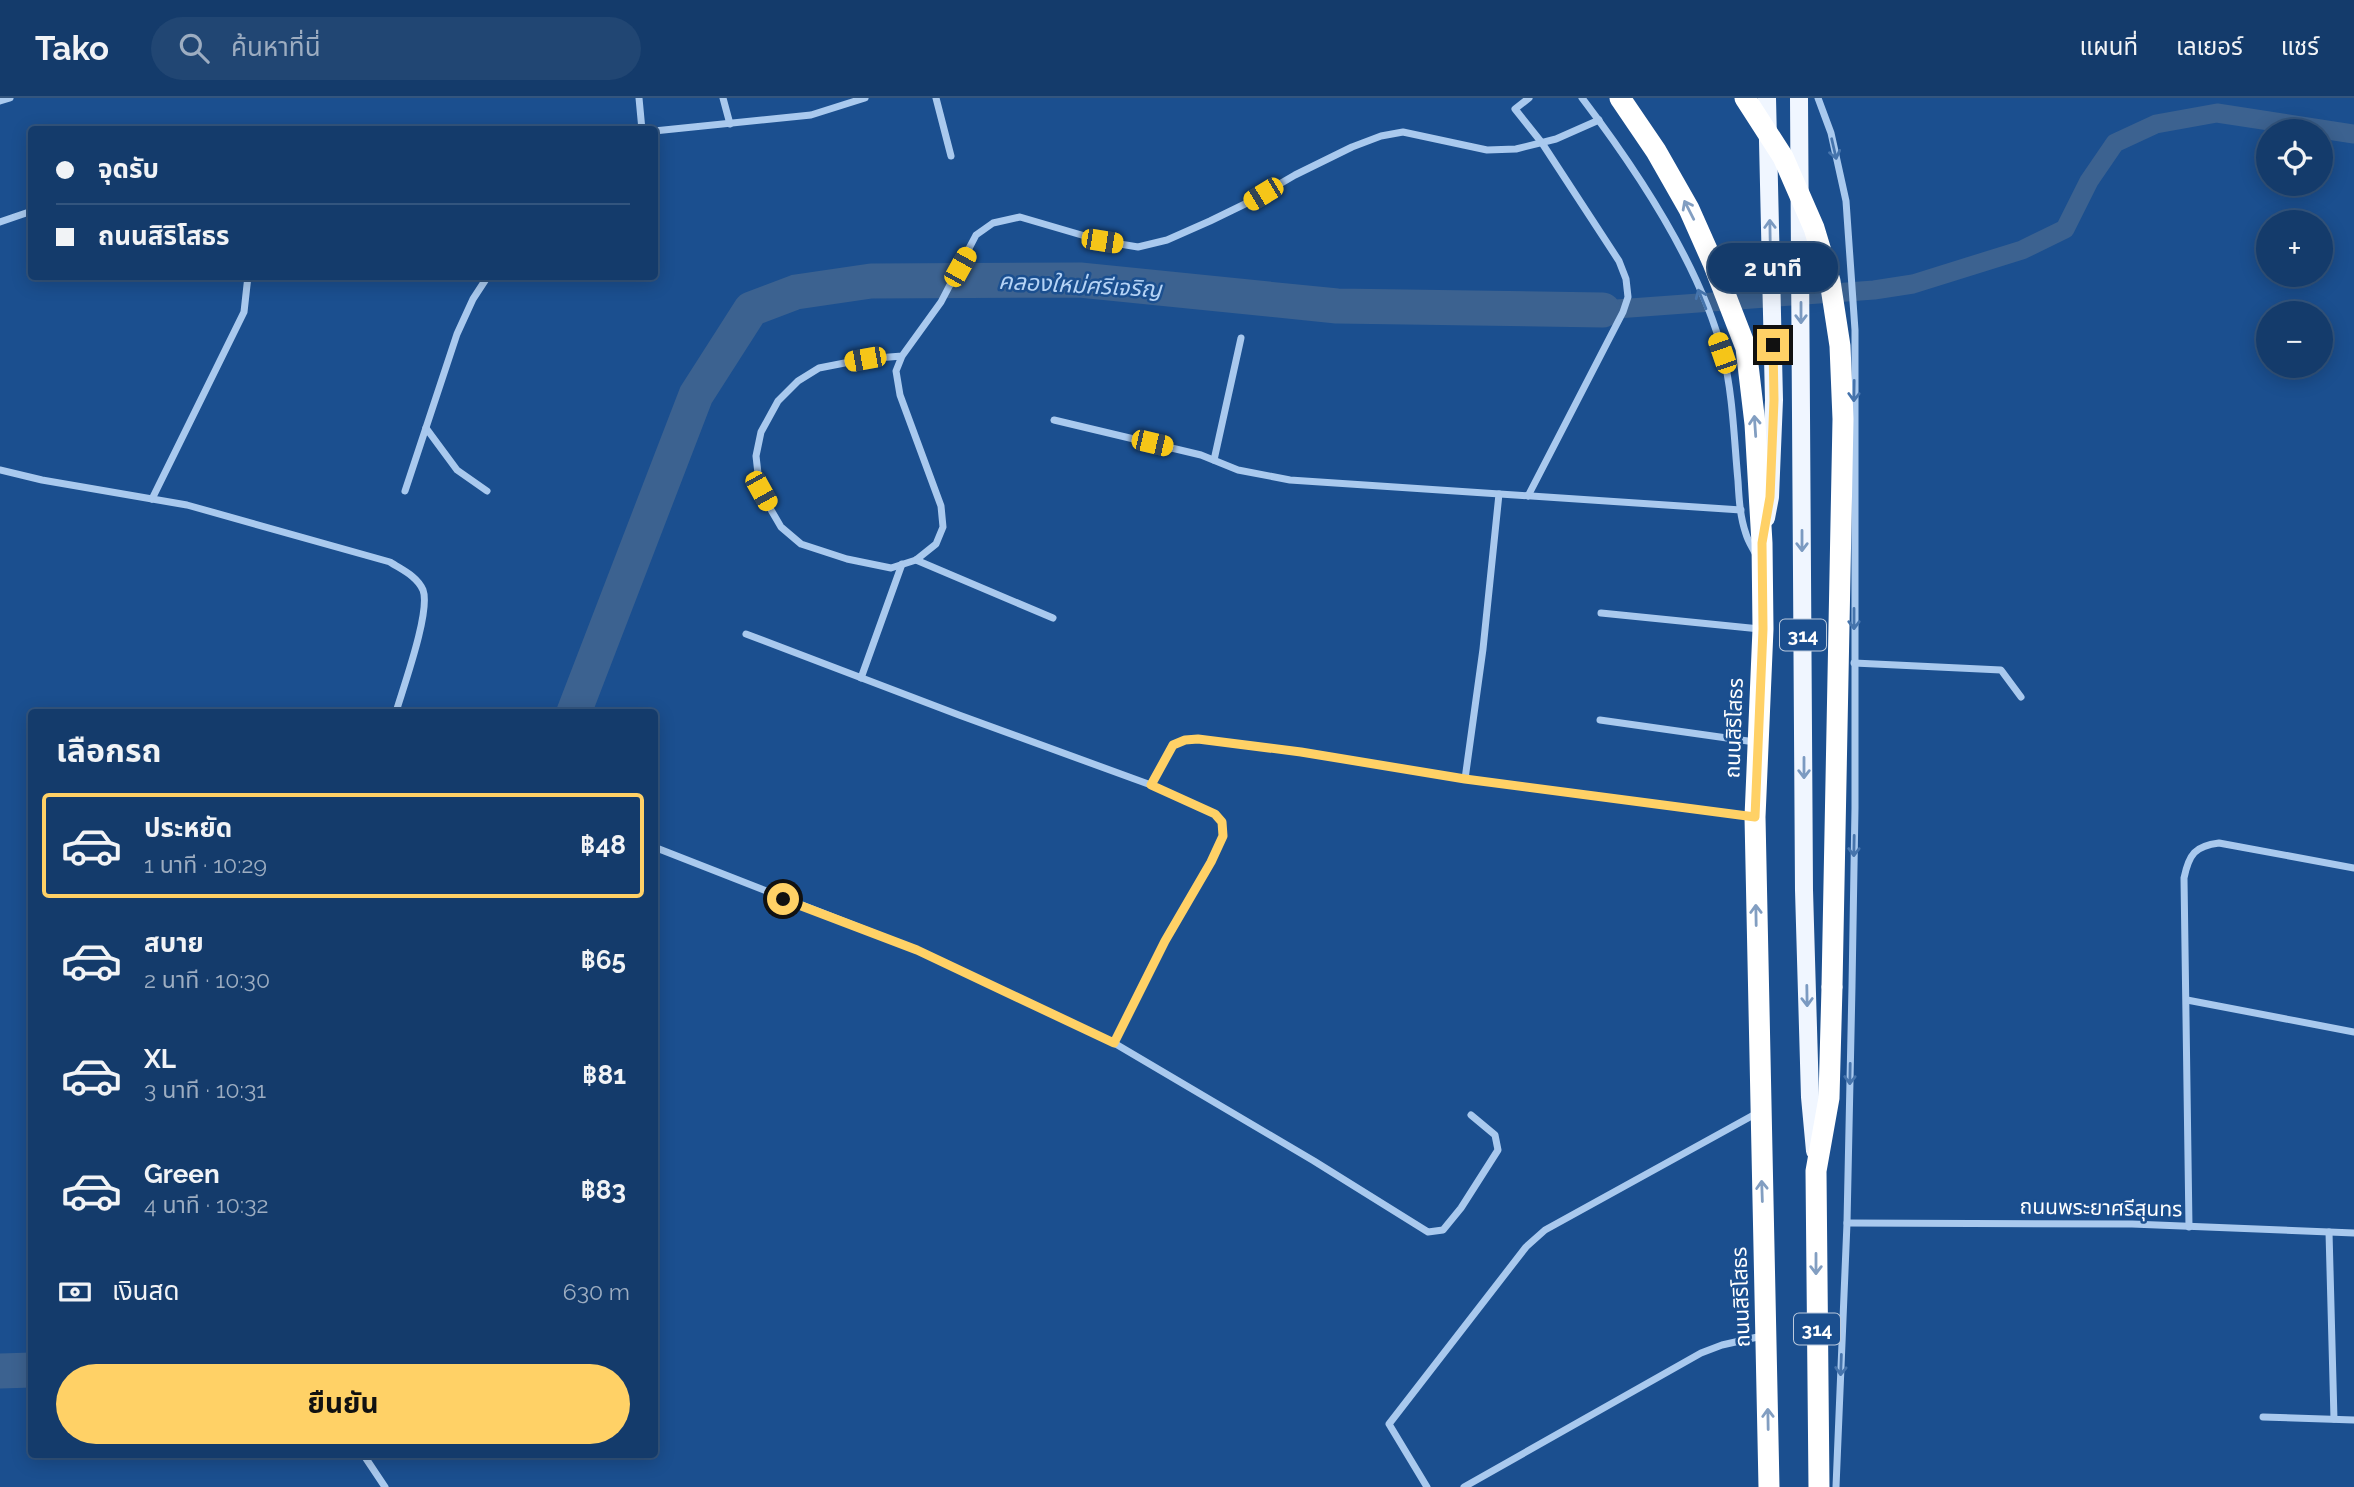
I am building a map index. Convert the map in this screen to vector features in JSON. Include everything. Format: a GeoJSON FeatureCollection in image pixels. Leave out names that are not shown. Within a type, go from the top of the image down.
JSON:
{"type":"FeatureCollection","features":[{"type":"Feature","properties":{"kind":"highway"},"geometry":{"type":"LineString","coordinates":[[1620,98],[1656,151],[1689,209],[1731,304],[1742,337],[1755,424],[1762,543]]}},
{"type":"Feature","properties":{"kind":"highway"},"geometry":{"type":"LineString","coordinates":[[1745,98],[1783,158],[1814,228],[1830,281],[1840,346],[1843,419],[1829,1098],[1816,1171]]}},
{"type":"Feature","properties":{"kind":"highway","name":"ถนนสิริโสธร"},"geometry":{"type":"LineString","coordinates":[[1762,543],[1763,629],[1755,817],[1769,1487]]}},
{"type":"Feature","properties":{"kind":"highway","name":"314"},"geometry":{"type":"LineString","coordinates":[[1816,1171],[1819,1487]]}},
{"type":"Feature","properties":{"kind":"main road","name":"ถนนสิริโสธร"},"geometry":{"type":"LineString","coordinates":[[1762,543],[1770,497],[1774,400],[1767,98]]}},
{"type":"Feature","properties":{"kind":"main road","name":"314"},"geometry":{"type":"LineString","coordinates":[[1799,98],[1804,890],[1810,1097],[1816,1171]]}},
{"type":"Feature","properties":{"kind":"street"},"geometry":{"type":"LineString","coordinates":[[0,102],[10,98]]}},
{"type":"Feature","properties":{"kind":"street"},"geometry":{"type":"LineString","coordinates":[[639,98],[642,126]]}},
{"type":"Feature","properties":{"kind":"street"},"geometry":{"type":"LineString","coordinates":[[723,98],[730,124]]}},
{"type":"Feature","properties":{"kind":"street"},"geometry":{"type":"LineString","coordinates":[[658,131],[811,115],[865,98]]}},
{"type":"Feature","properties":{"kind":"street"},"geometry":{"type":"LineString","coordinates":[[936,98],[951,156]]}},
{"type":"Feature","properties":{"kind":"street"},"geometry":{"type":"LineString","coordinates":[[1528,496],[1614,332],[1628,297],[1626,279],[1619,261],[1542,143],[1515,109],[1529,98]]}},
{"type":"Feature","properties":{"kind":"street"},"geometry":{"type":"LineString","coordinates":[[1583,98],[1638,178],[1671,233],[1694,278],[1711,321],[1722,353],[1730,392],[1741,510],[1746,534],[1762,572]]}},
{"type":"Feature","properties":{"kind":"street"},"geometry":{"type":"LineString","coordinates":[[1818,98],[1830,132],[1846,201],[1855,330],[1855,808],[1847,1223],[1836,1487]]}},
{"type":"Feature","properties":{"kind":"street"},"geometry":{"type":"LineString","coordinates":[[902,356],[865,359],[819,368],[798,381],[778,401],[761,432],[756,456],[761,491],[781,527],[802,544],[847,559],[891,568],[916,560],[936,544],[943,527],[941,506],[900,395],[896,370],[902,356],[941,302],[976,234],[993,223],[1020,217],[1102,241],[1138,247],[1167,240],[1247,204],[1295,175],[1381,136],[1403,132],[1487,150],[1516,149],[1556,139],[1599,120]]}},
{"type":"Feature","properties":{"kind":"street"},"geometry":{"type":"LineString","coordinates":[[0,222],[28,212]]}},
{"type":"Feature","properties":{"kind":"street"},"geometry":{"type":"LineString","coordinates":[[152,499],[228,349],[244,312],[248,280]]}},
{"type":"Feature","properties":{"kind":"street"},"geometry":{"type":"LineString","coordinates":[[405,491],[457,334],[473,299],[485,280]]}},
{"type":"Feature","properties":{"kind":"street"},"geometry":{"type":"LineString","coordinates":[[1214,460],[1241,338]]}},
{"type":"Feature","properties":{"kind":"street"},"geometry":{"type":"LineString","coordinates":[[1054,420],[1201,454],[1238,470],[1290,480],[1741,510]]}},
{"type":"Feature","properties":{"kind":"street"},"geometry":{"type":"LineString","coordinates":[[426,428],[457,470],[487,491]]}},
{"type":"Feature","properties":{"kind":"street"},"geometry":{"type":"LineString","coordinates":[[0,470],[42,480],[187,505],[390,562],[415,577],[424,592],[421,629],[397,709]]}},
{"type":"Feature","properties":{"kind":"street"},"geometry":{"type":"LineString","coordinates":[[1465,779],[1483,649],[1499,494]]}},
{"type":"Feature","properties":{"kind":"street"},"geometry":{"type":"LineString","coordinates":[[916,560],[1053,618]]}},
{"type":"Feature","properties":{"kind":"street"},"geometry":{"type":"LineString","coordinates":[[861,678],[902,564]]}},
{"type":"Feature","properties":{"kind":"street"},"geometry":{"type":"LineString","coordinates":[[1601,613],[1763,629]]}},
{"type":"Feature","properties":{"kind":"street"},"geometry":{"type":"LineString","coordinates":[[746,634],[1151,785],[1215,814],[1222,822],[1223,836],[1165,941],[1114,1043]]}},
{"type":"Feature","properties":{"kind":"street"},"geometry":{"type":"LineString","coordinates":[[1854,663],[2000,670],[2021,697]]}},
{"type":"Feature","properties":{"kind":"street"},"geometry":{"type":"LineString","coordinates":[[1600,720],[1759,742]]}},
{"type":"Feature","properties":{"kind":"street"},"geometry":{"type":"LineString","coordinates":[[1151,785],[1173,745],[1198,739],[1301,752],[1465,779],[1755,817]]}},
{"type":"Feature","properties":{"kind":"street"},"geometry":{"type":"LineString","coordinates":[[2189,1227],[2184,878],[2187,863],[2194,851],[2205,845],[2219,843],[2354,868]]}},
{"type":"Feature","properties":{"kind":"street"},"geometry":{"type":"LineString","coordinates":[[658,849],[917,950],[1114,1043],[1428,1232],[1443,1230],[1461,1208],[1498,1150],[1494,1135],[1471,1115]]}},
{"type":"Feature","properties":{"kind":"street"},"geometry":{"type":"LineString","coordinates":[[2187,1000],[2354,1032]]}},
{"type":"Feature","properties":{"kind":"street"},"geometry":{"type":"LineString","coordinates":[[1427,1487],[1389,1424],[1526,1247],[1545,1230],[1760,1112]]}},
{"type":"Feature","properties":{"kind":"street","name":"ถนนพระยาศรีสุนทร"},"geometry":{"type":"LineString","coordinates":[[1847,1223],[2120,1224],[2354,1233]]}},
{"type":"Feature","properties":{"kind":"street"},"geometry":{"type":"LineString","coordinates":[[2329,1232],[2334,1419]]}},
{"type":"Feature","properties":{"kind":"street"},"geometry":{"type":"LineString","coordinates":[[1464,1487],[1700,1353],[1767,1335]]}},
{"type":"Feature","properties":{"kind":"street"},"geometry":{"type":"LineString","coordinates":[[2263,1417],[2354,1420]]}},
{"type":"Feature","properties":{"kind":"street"},"geometry":{"type":"LineString","coordinates":[[366,1458],[385,1487]]}},
{"type":"Feature","properties":{"kind":"waterway"},"geometry":{"type":"LineString","coordinates":[[1603,310],[1874,290],[1913,284],[2022,250],[2065,229],[2089,181],[2115,143],[2156,124],[2217,113],[2354,134]]}},
{"type":"Feature","properties":{"kind":"waterway","name":"คลองใหม่ศรีเจริญ"},"geometry":{"type":"LineString","coordinates":[[575,709],[696,395],[751,309],[796,292],[871,281],[1080,280],[1337,306],[1603,310]]}},
{"type":"Feature","properties":{"kind":"waterway","name":"คลองใหม่ศรีเจริญ"},"geometry":{"type":"LineString","coordinates":[[0,1371],[28,1370]]}},
{"type":"Feature","properties":{"kind":"route"},"geometry":{"type":"LineString","coordinates":[[783,899],[917,950],[1114,1043],[1165,941],[1223,836],[1222,822],[1215,814],[1151,785],[1173,745],[1185,740],[1198,739],[1301,752],[1465,779],[1755,817],[1763,629],[1762,543],[1770,497],[1773,345]]}}]}
